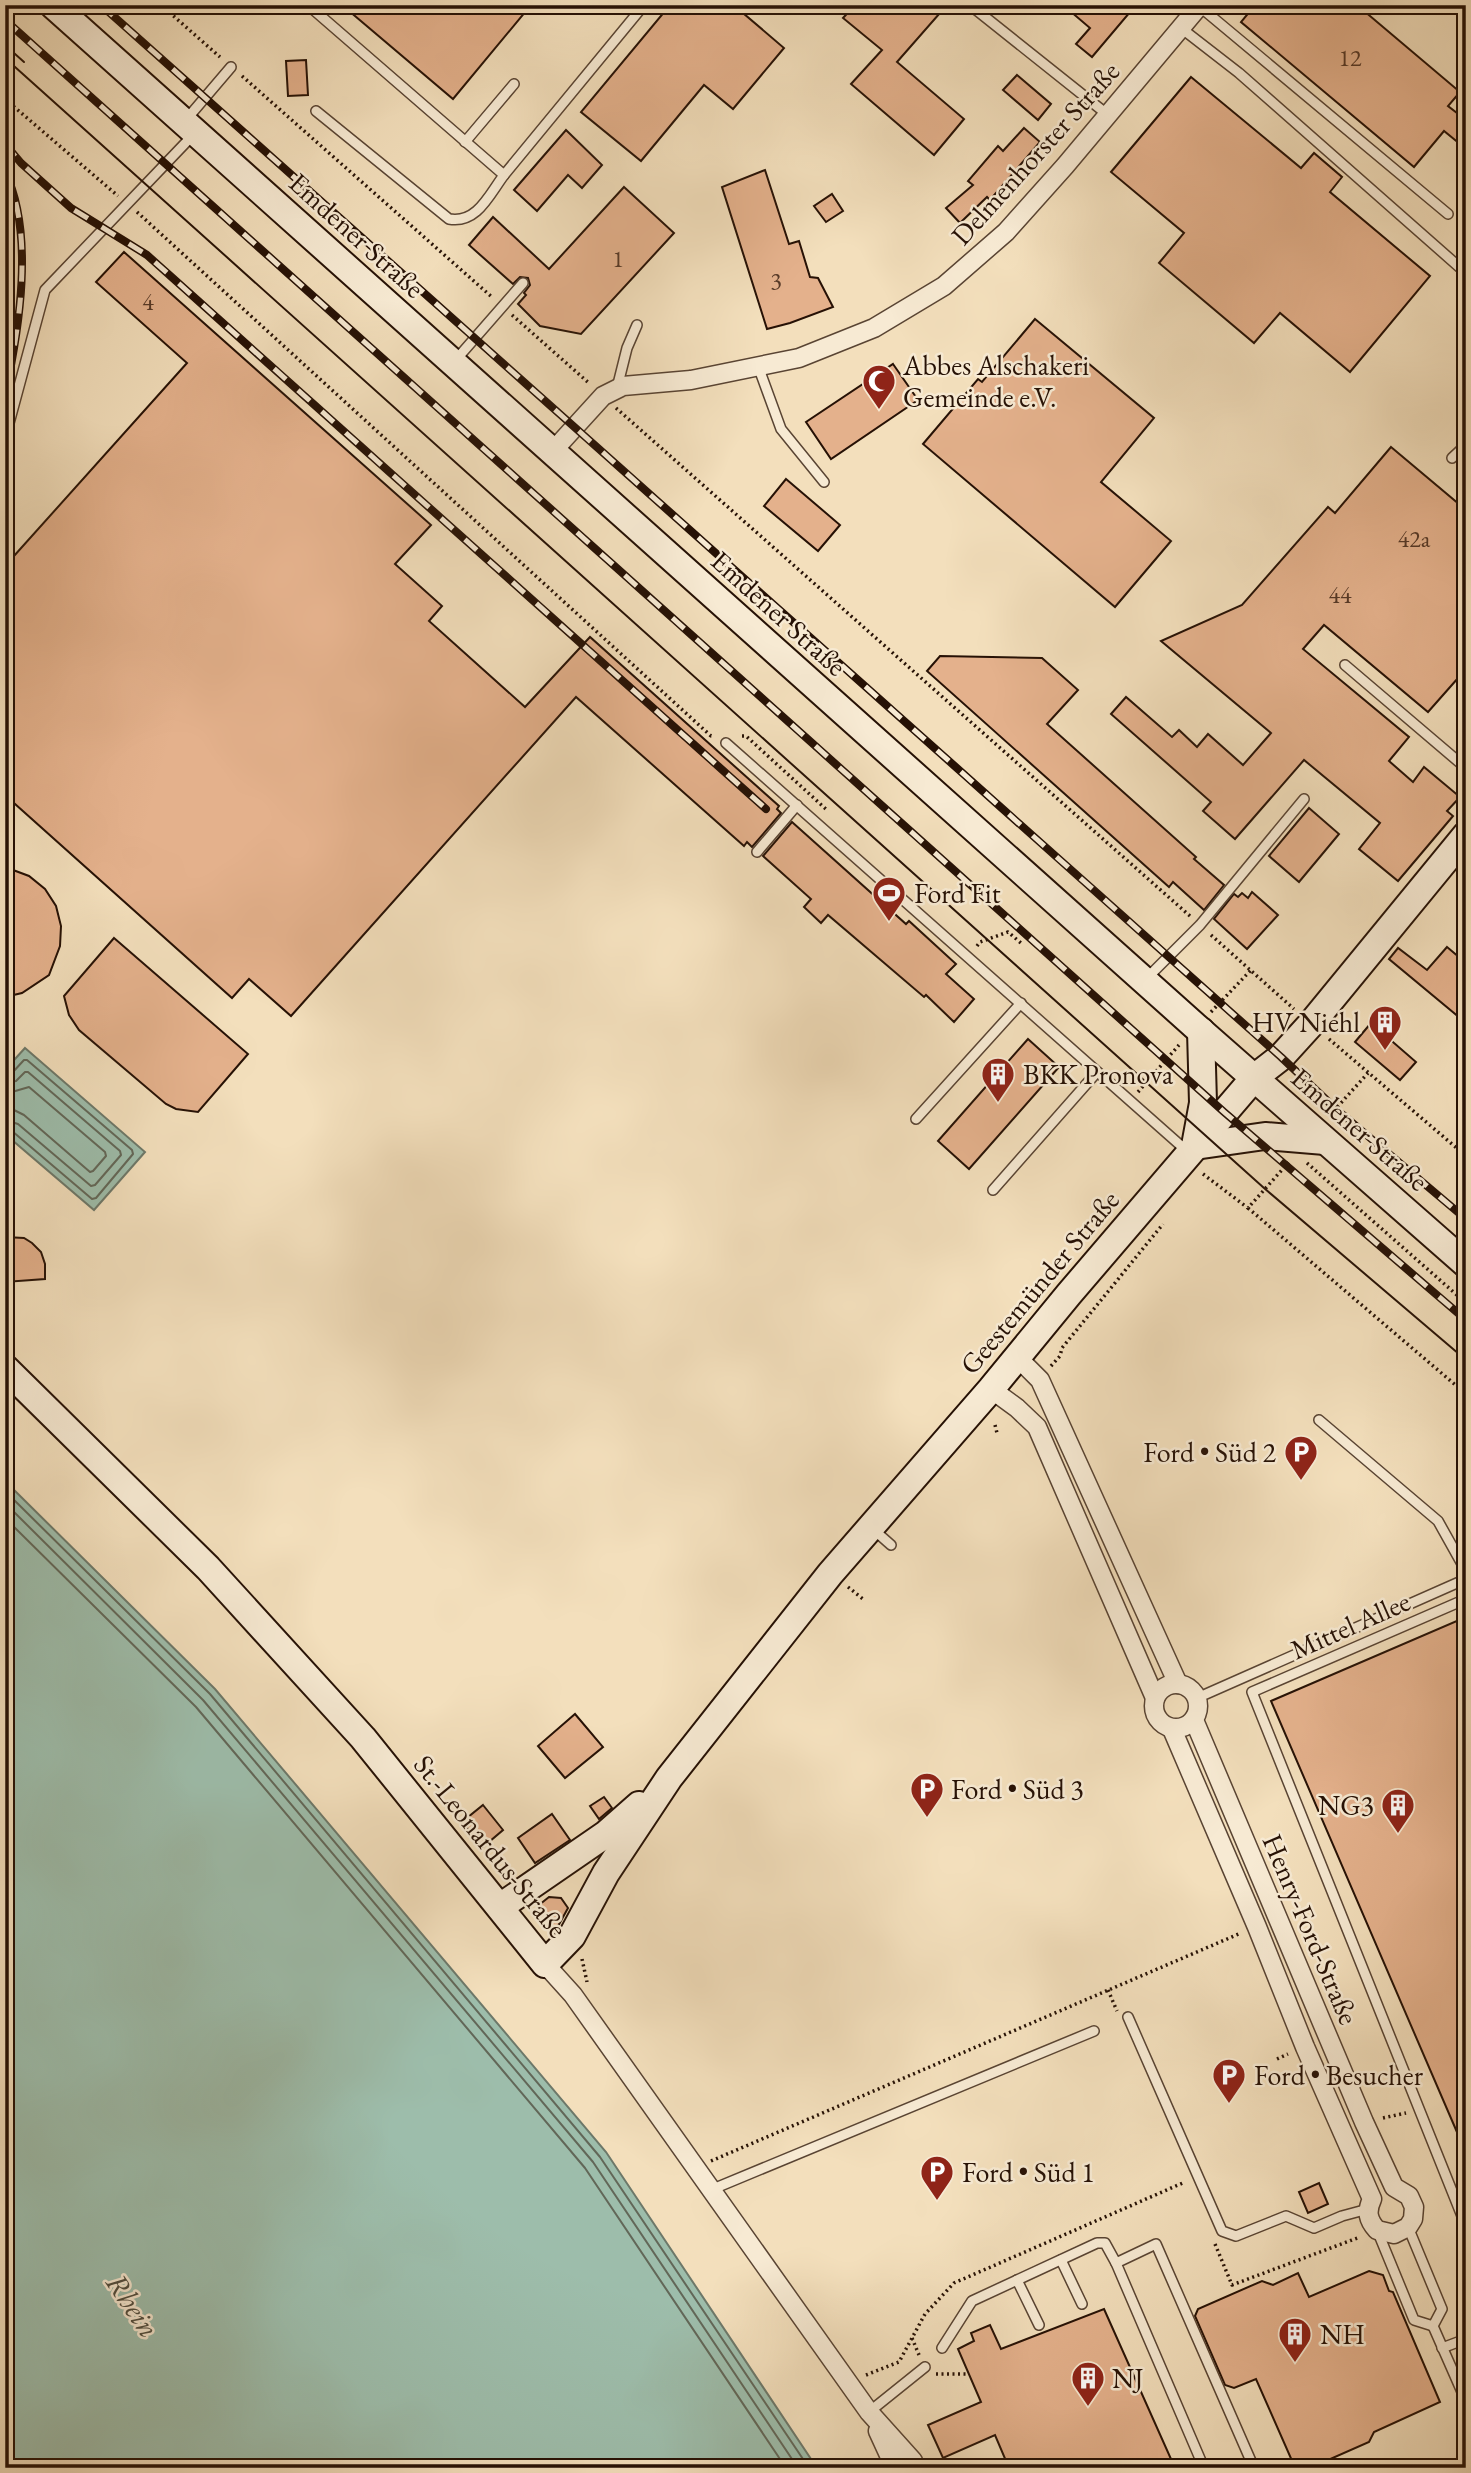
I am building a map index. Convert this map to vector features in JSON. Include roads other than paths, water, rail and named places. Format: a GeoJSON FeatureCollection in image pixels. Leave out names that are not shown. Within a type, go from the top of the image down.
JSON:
{"type":"FeatureCollection","features":[{"type":"Feature","properties":{"kind":"street","name":"Emdener Straße"},"geometry":{"type":"LineString","coordinates":[[53,5],[1325,1142],[1466,1264]]}},
{"type":"Feature","properties":{"kind":"street","name":"Delmenhorster Straße"},"geometry":{"type":"LineString","coordinates":[[609,392],[623,386],[691,380],[799,358],[874,328],[944,286],[1006,232],[1200,6]]}},
{"type":"Feature","properties":{"kind":"street"},"geometry":{"type":"LineString","coordinates":[[552,452],[609,392]]}},
{"type":"Feature","properties":{"kind":"street","name":"Geestemünder Straße"},"geometry":{"type":"LineString","coordinates":[[545,1964],[572,1936],[606,1873],[669,1779],[870,1527],[1017,1357],[1197,1158],[1254,1078],[1281,1057],[1311,1024],[1466,835]]}},
{"type":"Feature","properties":{"kind":"street"},"geometry":{"type":"LineString","coordinates":[[1201,1031],[1203,1103],[1197,1158],[1265,1136],[1325,1142]]}},
{"type":"Feature","properties":{"kind":"street"},"geometry":{"type":"LineString","coordinates":[[1017,1357],[1040,1380],[1178,1684]]}},
{"type":"Feature","properties":{"kind":"street","name":"St.-Leonardus-Straße"},"geometry":{"type":"LineString","coordinates":[[5,1368],[218,1578],[363,1738],[573,1995],[869,2412],[915,2464]]}},
{"type":"Feature","properties":{"kind":"street","name":"Henry-Ford-Straße"},"geometry":{"type":"LineString","coordinates":[[991,1388],[1037,1427],[1155,1698],[1153,1711],[1166,1727],[1172,1729],[1257,1927],[1370,2204],[1369,2218],[1377,2231]]}},
{"type":"Feature","properties":{"kind":"street"},"geometry":{"type":"LineString","coordinates":[[1155,1698],[1164,1687],[1178,1684],[1189,1688],[1196,1698]]}},
{"type":"Feature","properties":{"kind":"street","name":"Henry-Ford-Straße"},"geometry":{"type":"LineString","coordinates":[[1196,1698],[1198,1709],[1194,1720],[1364,2122],[1394,2188],[1409,2196],[1414,2207],[1413,2219],[1408,2227]]}},
{"type":"Feature","properties":{"kind":"street"},"geometry":{"type":"LineString","coordinates":[[1172,1729],[1184,1727],[1194,1720]]}},
{"type":"Feature","properties":{"kind":"street","name":"Geestemünder Straße"},"geometry":{"type":"LineString","coordinates":[[500,1907],[606,1834],[669,1779]]}},
{"type":"Feature","properties":{"kind":"street"},"geometry":{"type":"LineString","coordinates":[[1377,2231],[1394,2234],[1408,2227]]}},
{"type":"Feature","properties":{"kind":"street","name":"St.-Leonardus-Straße"},"geometry":{"type":"LineString","coordinates":[[869,2412],[895,2468]]}},
{"type":"Feature","properties":{"kind":"lane"},"geometry":{"type":"LineString","coordinates":[[308,5],[504,175]]}},
{"type":"Feature","properties":{"kind":"lane"},"geometry":{"type":"LineString","coordinates":[[316,111],[449,219],[458,220],[476,213],[644,5]]}},
{"type":"Feature","properties":{"kind":"lane"},"geometry":{"type":"LineString","coordinates":[[970,5],[1108,116]]}},
{"type":"Feature","properties":{"kind":"lane"},"geometry":{"type":"LineString","coordinates":[[1200,6],[1448,214]]}},
{"type":"Feature","properties":{"kind":"lane"},"geometry":{"type":"LineString","coordinates":[[1181,28],[1239,73],[1465,273]]}},
{"type":"Feature","properties":{"kind":"lane"},"geometry":{"type":"LineString","coordinates":[[5,438],[46,290],[127,204],[190,128],[231,67]]}},
{"type":"Feature","properties":{"kind":"lane"},"geometry":{"type":"LineString","coordinates":[[466,142],[514,84]]}},
{"type":"Feature","properties":{"kind":"lane"},"geometry":{"type":"LineString","coordinates":[[453,363],[523,283]]}},
{"type":"Feature","properties":{"kind":"lane"},"geometry":{"type":"LineString","coordinates":[[609,392],[637,325]]}},
{"type":"Feature","properties":{"kind":"lane"},"geometry":{"type":"LineString","coordinates":[[758,366],[781,429],[824,482]]}},
{"type":"Feature","properties":{"kind":"lane"},"geometry":{"type":"LineString","coordinates":[[1452,458],[1466,445]]}},
{"type":"Feature","properties":{"kind":"lane"},"geometry":{"type":"LineString","coordinates":[[1345,666],[1466,768]]}},
{"type":"Feature","properties":{"kind":"lane"},"geometry":{"type":"LineString","coordinates":[[728,738],[797,805],[1197,1158]]}},
{"type":"Feature","properties":{"kind":"lane"},"geometry":{"type":"LineString","coordinates":[[1145,981],[1200,925],[1304,799]]}},
{"type":"Feature","properties":{"kind":"lane"},"geometry":{"type":"LineString","coordinates":[[757,852],[797,805]]}},
{"type":"Feature","properties":{"kind":"lane"},"geometry":{"type":"LineString","coordinates":[[916,1119],[1020,1003]]}},
{"type":"Feature","properties":{"kind":"lane"},"geometry":{"type":"LineString","coordinates":[[993,1190],[1097,1072]]}},
{"type":"Feature","properties":{"kind":"lane"},"geometry":{"type":"LineString","coordinates":[[1319,1420],[1438,1521],[1466,1571]]}},
{"type":"Feature","properties":{"kind":"lane"},"geometry":{"type":"LineString","coordinates":[[870,1527],[891,1545]]}},
{"type":"Feature","properties":{"kind":"lane"},"geometry":{"type":"LineString","coordinates":[[1196,1698],[1466,1579]]}},
{"type":"Feature","properties":{"kind":"lane","name":"Mittel Allee"},"geometry":{"type":"LineString","coordinates":[[1466,1599],[1252,1692],[1466,2226]]}},
{"type":"Feature","properties":{"kind":"lane"},"geometry":{"type":"LineString","coordinates":[[1129,2017],[1222,2231],[1236,2236],[1286,2216],[1314,2228],[1370,2204]]}},
{"type":"Feature","properties":{"kind":"lane"},"geometry":{"type":"LineString","coordinates":[[713,2189],[1094,2031]]}},
{"type":"Feature","properties":{"kind":"lane","name":"Henry-Ford-Straße"},"geometry":{"type":"LineString","coordinates":[[1408,2227],[1442,2309],[1433,2326]]}},
{"type":"Feature","properties":{"kind":"lane","name":"Henry-Ford-Straße"},"geometry":{"type":"LineString","coordinates":[[1377,2231],[1414,2320],[1433,2326]]}},
{"type":"Feature","properties":{"kind":"lane"},"geometry":{"type":"LineString","coordinates":[[942,2348],[972,2301],[1097,2243],[1105,2243],[1205,2468]]}},
{"type":"Feature","properties":{"kind":"lane"},"geometry":{"type":"LineString","coordinates":[[1116,2263],[1156,2244],[1254,2468]]}},
{"type":"Feature","properties":{"kind":"lane"},"geometry":{"type":"LineString","coordinates":[[1061,2260],[1082,2304]]}},
{"type":"Feature","properties":{"kind":"lane"},"geometry":{"type":"LineString","coordinates":[[1017,2280],[1039,2325]]}},
{"type":"Feature","properties":{"kind":"lane","name":"Henry-Ford-Straße"},"geometry":{"type":"LineString","coordinates":[[1433,2326],[1466,2401]]}},
{"type":"Feature","properties":{"kind":"lane"},"geometry":{"type":"LineString","coordinates":[[1442,2348],[1466,2339]]}},
{"type":"Feature","properties":{"kind":"lane"},"geometry":{"type":"LineString","coordinates":[[869,2412],[925,2367]]}},
{"type":"Feature","properties":{"kind":"water"},"geometry":{"type":"Polygon","coordinates":[[[25,1048],[145,1152],[94,1210],[5,1134],[5,1070],[25,1048]]]}},
{"type":"Feature","properties":{"kind":"water","name":"Rhein"},"geometry":{"type":"Polygon","coordinates":[[[5,1481],[215,1689],[606,2152],[817,2468],[5,2468],[5,1481]]]}},
{"type":"Feature","properties":{"kind":"tram line"},"geometry":{"type":"LineString","coordinates":[[5,45],[24,62]]}},
{"type":"Feature","properties":{"kind":"tram line"},"geometry":{"type":"LineString","coordinates":[[5,58],[1264,1188],[1466,1360]]}},
{"type":"Feature","properties":{"kind":"railway"},"geometry":{"type":"LineString","coordinates":[[101,5],[1281,1057],[1336,1109],[1466,1219]]}},
{"type":"Feature","properties":{"kind":"railway"},"geometry":{"type":"LineString","coordinates":[[5,20],[1224,1112],[1466,1320]]}},
{"type":"Feature","properties":{"kind":"railway"},"geometry":{"type":"LineString","coordinates":[[5,144],[21,163],[71,208],[147,255],[766,809]]}},
{"type":"Feature","properties":{"kind":"railway"},"geometry":{"type":"LineString","coordinates":[[5,172],[20,223],[22,252],[19,312],[5,395]]}},
{"type":"Feature","properties":{"kind":"place","name":"Abbes Alschakeri Gemeinde e.V."},"geometry":{"type":"Point","coordinates":[879,411]}},
{"type":"Feature","properties":{"kind":"place","name":"Ford Fit"},"geometry":{"type":"Point","coordinates":[889,923]}},
{"type":"Feature","properties":{"kind":"place","name":"HV Niehl"},"geometry":{"type":"Point","coordinates":[1385,1052]}},
{"type":"Feature","properties":{"kind":"place","name":"BKK Pronova"},"geometry":{"type":"Point","coordinates":[998,1104]}},
{"type":"Feature","properties":{"kind":"place","name":"Ford • Süd 2"},"geometry":{"type":"Point","coordinates":[1301,1482]}},
{"type":"Feature","properties":{"kind":"place","name":"Ford • Süd 3"},"geometry":{"type":"Point","coordinates":[927,1819]}},
{"type":"Feature","properties":{"kind":"place","name":"NG3"},"geometry":{"type":"Point","coordinates":[1398,1835]}},
{"type":"Feature","properties":{"kind":"place","name":"Ford • Besucher"},"geometry":{"type":"Point","coordinates":[1229,2105]}},
{"type":"Feature","properties":{"kind":"place","name":"Ford • Süd 1"},"geometry":{"type":"Point","coordinates":[937,2202]}},
{"type":"Feature","properties":{"kind":"place","name":"NH"},"geometry":{"type":"Point","coordinates":[1295,2364]}},
{"type":"Feature","properties":{"kind":"place","name":"NJ"},"geometry":{"type":"Point","coordinates":[1088,2408]}}]}
